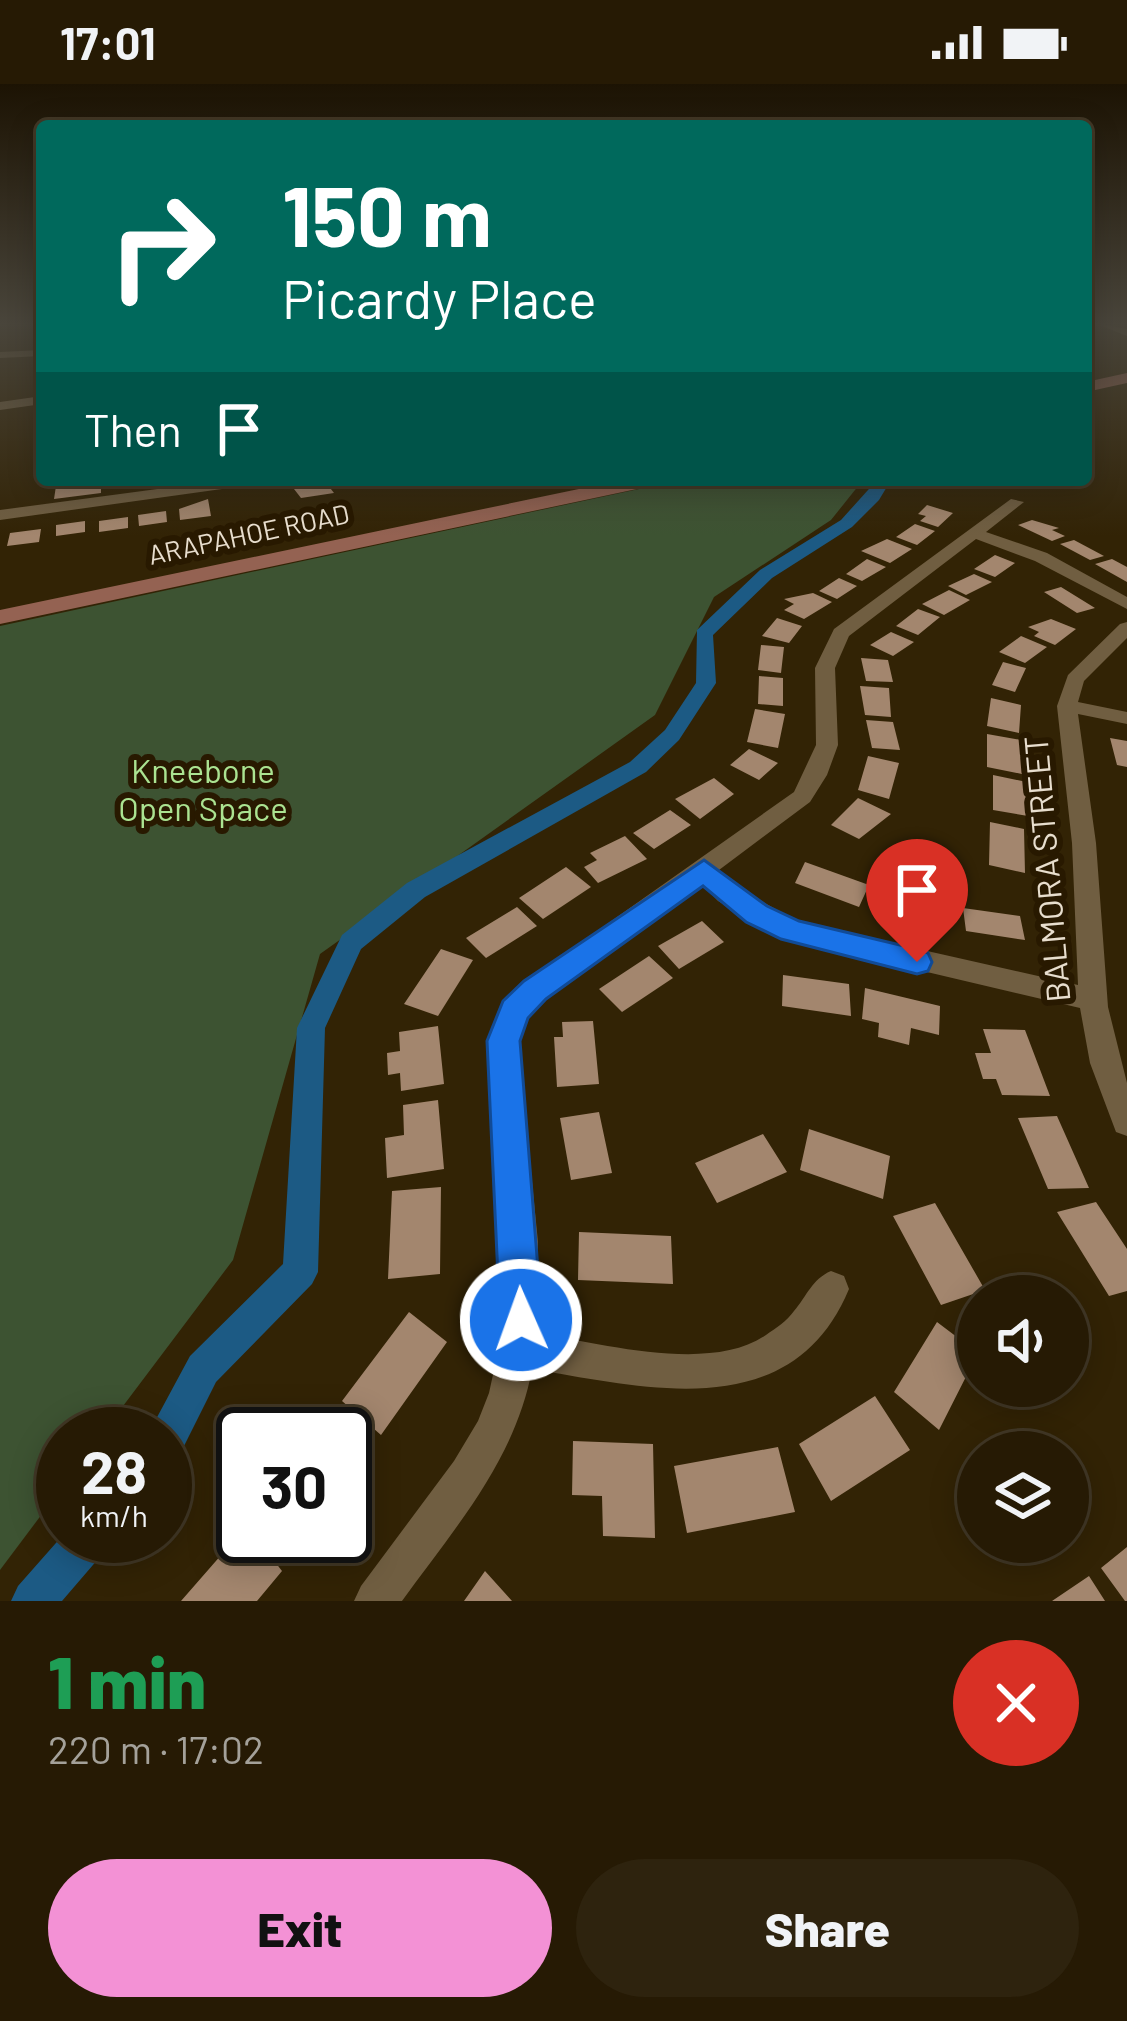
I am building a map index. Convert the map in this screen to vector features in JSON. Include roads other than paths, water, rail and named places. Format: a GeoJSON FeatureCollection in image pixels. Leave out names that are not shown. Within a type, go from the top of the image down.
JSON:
{"type":"FeatureCollection","features":[{"type":"Feature","properties":{"kind":"main road","name":"ARAPAHOE ROAD"},"geometry":{"type":"LineString","coordinates":[[0,617],[622,486]]}},
{"type":"Feature","properties":{"kind":"street"},"geometry":{"type":"LineString","coordinates":[[0,406],[36,401]]}},
{"type":"Feature","properties":{"kind":"street"},"geometry":{"type":"LineString","coordinates":[[0,515],[132,489],[174,486]]}},
{"type":"Feature","properties":{"kind":"street"},"geometry":{"type":"LineString","coordinates":[[376,1601],[493,1435],[521,1349],[503,1041],[514,1011],[535,990],[788,810],[817,775],[827,745],[825,668],[841,633],[1016,502]]}},
{"type":"Feature","properties":{"kind":"street"},"geometry":{"type":"LineString","coordinates":[[977,534],[1041,557],[1127,604]]}},
{"type":"Feature","properties":{"kind":"street","name":"BALMORA STREET"},"geometry":{"type":"LineString","coordinates":[[1127,628],[1075,680],[1067,706],[1087,887],[1089,999],[1098,1041],[1127,1122]]}},
{"type":"Feature","properties":{"kind":"street"},"geometry":{"type":"LineString","coordinates":[[1067,706],[1127,718]]}},
{"type":"Feature","properties":{"kind":"street"},"geometry":{"type":"LineString","coordinates":[[704,871],[742,904],[792,931],[1089,999]]}},
{"type":"Feature","properties":{"kind":"street"},"geometry":{"type":"LineString","coordinates":[[521,1349],[706,1375],[747,1368],[794,1342],[820,1312],[831,1289]]}},
{"type":"Feature","properties":{"kind":"waterway"},"geometry":{"type":"LineString","coordinates":[[183,1407],[203,1369],[300,1272],[311,1028],[351,942],[416,890],[638,767],[672,735],[706,683],[704,634],[766,574],[847,524],[880,486]]}},
{"type":"Feature","properties":{"kind":"waterway"},"geometry":{"type":"LineString","coordinates":[[33,1601],[66,1563]]}},
{"type":"Feature","properties":{"kind":"park label","name":"Kneebone Open Space"},"geometry":{"type":"Point","coordinates":[203,790]}}]}
